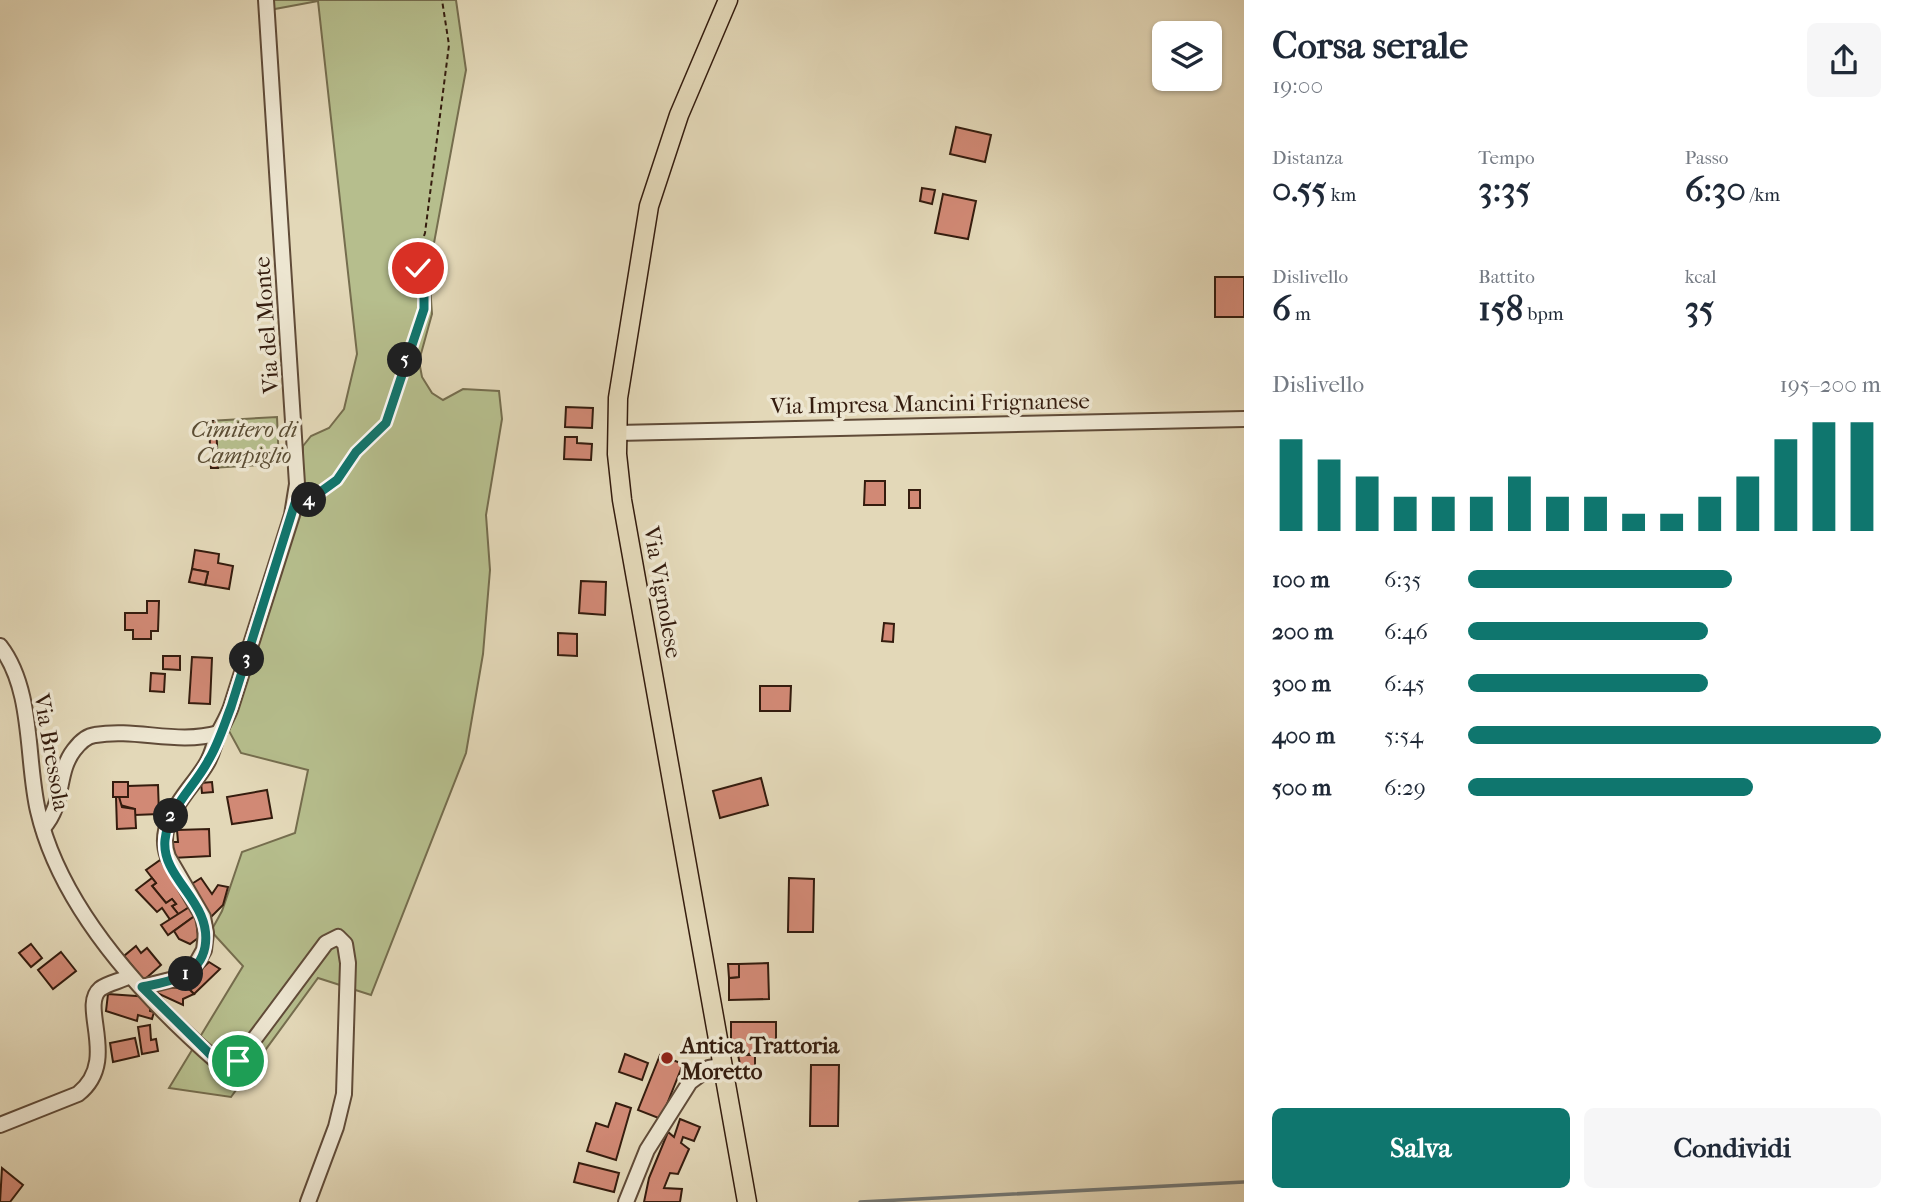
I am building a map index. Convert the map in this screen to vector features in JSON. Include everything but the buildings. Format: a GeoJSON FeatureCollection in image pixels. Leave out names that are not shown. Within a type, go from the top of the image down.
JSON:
{"type":"FeatureCollection","features":[{"type":"Feature","properties":{"kind":"main road","name":"Via Vignolese"},"geometry":{"type":"LineString","coordinates":[[728,0],[679,115],[649,206],[622,364],[617,433],[622,500],[747,1202]]}},
{"type":"Feature","properties":{"kind":"street","name":"Via del Monte"},"geometry":{"type":"LineString","coordinates":[[142,987],[182,977],[195,966],[204,950],[206,924],[173,867],[165,841],[177,804],[208,761],[231,707],[295,503],[296,439],[266,0]]}},
{"type":"Feature","properties":{"kind":"street","name":"Via Impresa Mancini Frignanese"},"geometry":{"type":"LineString","coordinates":[[617,433],[1244,419]]}},
{"type":"Feature","properties":{"kind":"street","name":"Via Bressola"},"geometry":{"type":"LineString","coordinates":[[0,646],[12,664],[30,739],[36,800],[43,828],[62,877],[130,975],[220,1064],[232,1065],[246,1052],[326,943],[338,937],[342,939],[348,963],[344,1094],[336,1127],[308,1202]]}},
{"type":"Feature","properties":{"kind":"street"},"geometry":{"type":"LineString","coordinates":[[43,828],[54,817],[71,753],[83,739],[95,735],[122,734],[187,739],[219,733]]}},
{"type":"Feature","properties":{"kind":"street"},"geometry":{"type":"LineString","coordinates":[[0,1125],[78,1094],[86,1088],[99,1064],[93,1000],[99,990],[130,975]]}},
{"type":"Feature","properties":{"kind":"street"},"geometry":{"type":"LineString","coordinates":[[626,1202],[643,1157],[690,1083],[709,1068],[721,1066]]}},
{"type":"Feature","properties":{"kind":"path"},"geometry":{"type":"LineString","coordinates":[[295,503],[308,501],[337,480],[356,452],[386,423],[424,309],[424,282],[418,268],[418,254],[425,233],[449,45],[442,0]]}},
{"type":"Feature","properties":{"kind":"green space"},"geometry":{"type":"Polygon","coordinates":[[[263,0],[456,0],[466,70],[429,270],[432,314],[419,361],[422,377],[432,393],[443,400],[463,389],[499,391],[502,419],[486,515],[490,570],[483,654],[466,753],[371,995],[318,978],[231,1097],[169,1088],[243,966],[211,931],[222,911],[242,852],[295,833],[308,770],[241,753],[229,731],[302,503],[303,446],[311,436],[329,428],[344,409],[357,354],[318,1],[264,11],[263,0]]]}},
{"type":"Feature","properties":{"kind":"green space","name":"Cimitero di Campiglio"},"geometry":{"type":"Polygon","coordinates":[[[277,417],[279,464],[211,468],[209,421],[277,417]]]}},
{"type":"Feature","properties":{"kind":"waterway"},"geometry":{"type":"LineString","coordinates":[[860,1202],[1244,1182]]}},
{"type":"Feature","properties":{"kind":"place","name":"Antica Trattoria Moretto"},"geometry":{"type":"Point","coordinates":[667,1058]}},
{"type":"Feature","properties":{"kind":"route"},"geometry":{"type":"LineString","coordinates":[[238,1061],[232,1065],[220,1064],[142,987],[182,977],[201,959],[204,950],[206,924],[165,850],[168,827],[177,804],[215,750],[295,503],[308,501],[337,480],[356,452],[386,423],[424,309],[424,282],[418,268]]}}]}
